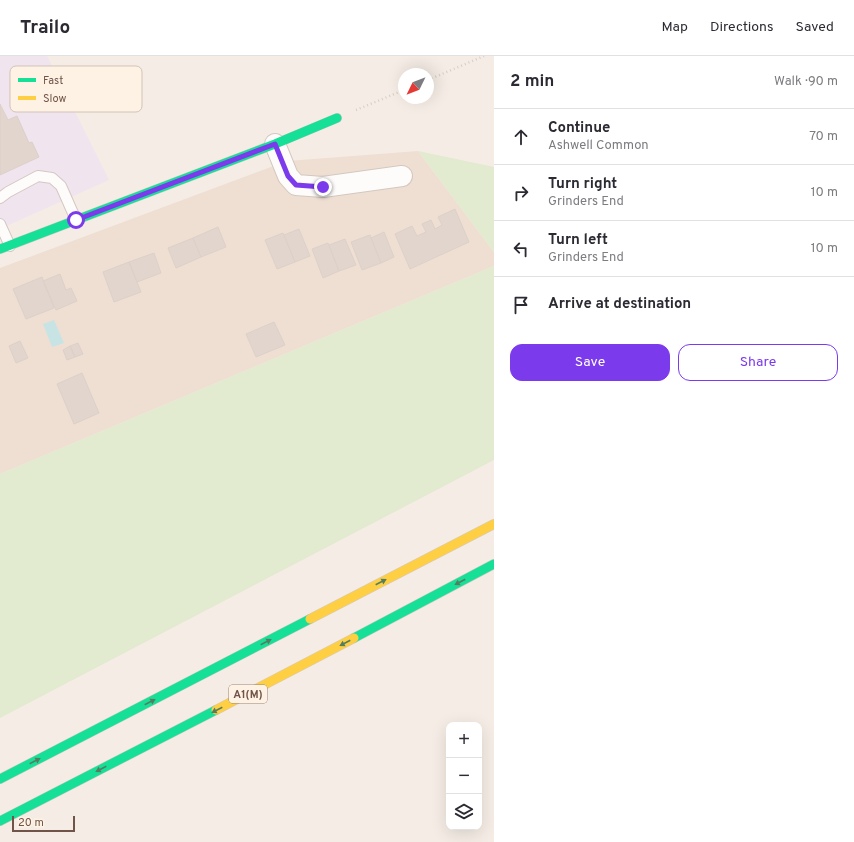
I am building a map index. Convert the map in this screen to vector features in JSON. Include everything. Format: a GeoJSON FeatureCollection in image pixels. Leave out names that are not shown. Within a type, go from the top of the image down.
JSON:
{"type":"FeatureCollection","features":[{"type":"Feature","properties":{"kind":"main road"},"geometry":{"type":"LineString","coordinates":[[0,250],[275,144],[337,118]]}},
{"type":"Feature","properties":{"kind":"main road"},"geometry":{"type":"LineString","coordinates":[[0,779],[494,524]]}},
{"type":"Feature","properties":{"kind":"main road","name":"A1(M)"},"geometry":{"type":"LineString","coordinates":[[0,821],[249,693],[494,564]]}},
{"type":"Feature","properties":{"kind":"street"},"geometry":{"type":"LineString","coordinates":[[275,144],[288,176],[296,185],[323,187],[402,176]]}},
{"type":"Feature","properties":{"kind":"lane"},"geometry":{"type":"LineString","coordinates":[[0,198],[38,176],[46,176],[52,178],[61,186],[76,220]]}},
{"type":"Feature","properties":{"kind":"lane"},"geometry":{"type":"LineString","coordinates":[[0,224],[10,246]]}},
{"type":"Feature","properties":{"kind":"path"},"geometry":{"type":"LineString","coordinates":[[434,77],[484,56]]}},
{"type":"Feature","properties":{"kind":"path"},"geometry":{"type":"LineString","coordinates":[[337,118],[398,93]]}},
{"type":"Feature","properties":{"kind":"shaded area"},"geometry":{"type":"Polygon","coordinates":[[[0,56],[47,56],[52,66],[10,66],[10,112],[75,112],[109,180],[0,229],[0,56]]]}},
{"type":"Feature","properties":{"kind":"shaded area"},"geometry":{"type":"Polygon","coordinates":[[[418,151],[494,252],[494,266],[0,474],[0,268],[287,161],[418,151]]]}},
{"type":"Feature","properties":{"kind":"green space"},"geometry":{"type":"Polygon","coordinates":[[[418,151],[494,167],[494,252],[418,151]]]}},
{"type":"Feature","properties":{"kind":"green space"},"geometry":{"type":"Polygon","coordinates":[[[494,266],[494,460],[0,718],[0,474],[494,266]]]}},
{"type":"Feature","properties":{"kind":"water"},"geometry":{"type":"Polygon","coordinates":[[[54,320],[64,343],[52,347],[43,324],[54,320]]]}},
{"type":"Feature","properties":{"kind":"building"},"geometry":{"type":"Polygon","coordinates":[[[0,104],[8,120],[17,116],[29,143],[32,142],[39,157],[0,175],[0,104]]]}},
{"type":"Feature","properties":{"kind":"building"},"geometry":{"type":"Polygon","coordinates":[[[455,209],[469,242],[410,269],[395,234],[412,226],[417,236],[426,232],[422,224],[431,220],[435,229],[442,225],[438,217],[455,209]]]}},
{"type":"Feature","properties":{"kind":"building"},"geometry":{"type":"Polygon","coordinates":[[[218,227],[226,247],[201,257],[193,238],[218,227]]]}},
{"type":"Feature","properties":{"kind":"building"},"geometry":{"type":"Polygon","coordinates":[[[299,229],[310,256],[295,262],[284,235],[299,229]]]}},
{"type":"Feature","properties":{"kind":"building"},"geometry":{"type":"Polygon","coordinates":[[[384,232],[394,257],[381,263],[371,238],[384,232]]]}},
{"type":"Feature","properties":{"kind":"building"},"geometry":{"type":"Polygon","coordinates":[[[283,233],[295,262],[277,269],[265,240],[283,233]]]}},
{"type":"Feature","properties":{"kind":"building"},"geometry":{"type":"Polygon","coordinates":[[[370,235],[381,263],[362,270],[351,242],[370,235]]]}},
{"type":"Feature","properties":{"kind":"building"},"geometry":{"type":"Polygon","coordinates":[[[193,238],[201,257],[176,268],[168,248],[193,238]]]}},
{"type":"Feature","properties":{"kind":"building"},"geometry":{"type":"Polygon","coordinates":[[[345,239],[356,265],[339,271],[329,245],[345,239]]]}},
{"type":"Feature","properties":{"kind":"building"},"geometry":{"type":"Polygon","coordinates":[[[328,243],[339,271],[323,278],[312,249],[328,243]]]}},
{"type":"Feature","properties":{"kind":"building"},"geometry":{"type":"Polygon","coordinates":[[[154,253],[161,273],[137,282],[129,262],[154,253]]]}},
{"type":"Feature","properties":{"kind":"building"},"geometry":{"type":"Polygon","coordinates":[[[129,262],[141,292],[114,302],[103,272],[129,262]]]}},
{"type":"Feature","properties":{"kind":"building"},"geometry":{"type":"Polygon","coordinates":[[[60,274],[66,290],[71,288],[77,301],[56,310],[43,281],[60,274]]]}},
{"type":"Feature","properties":{"kind":"building"},"geometry":{"type":"Polygon","coordinates":[[[42,277],[54,308],[26,319],[13,289],[42,277]]]}},
{"type":"Feature","properties":{"kind":"building"},"geometry":{"type":"Polygon","coordinates":[[[274,322],[285,345],[256,357],[246,334],[274,322]]]}},
{"type":"Feature","properties":{"kind":"building"},"geometry":{"type":"Polygon","coordinates":[[[20,341],[28,358],[16,363],[9,346],[20,341]]]}},
{"type":"Feature","properties":{"kind":"building"},"geometry":{"type":"Polygon","coordinates":[[[78,343],[83,354],[75,357],[70,346],[78,343]]]}},
{"type":"Feature","properties":{"kind":"building"},"geometry":{"type":"Polygon","coordinates":[[[70,346],[75,357],[67,360],[63,350],[70,346]]]}},
{"type":"Feature","properties":{"kind":"building"},"geometry":{"type":"Polygon","coordinates":[[[82,373],[99,413],[74,424],[57,384],[82,373]]]}},
{"type":"Feature","properties":{"kind":"traffic: fast"},"geometry":{"type":"LineString","coordinates":[[0,249],[275,144],[337,118]]}},
{"type":"Feature","properties":{"kind":"traffic: fast"},"geometry":{"type":"LineString","coordinates":[[354,638],[494,564]]}},
{"type":"Feature","properties":{"kind":"traffic: fast"},"geometry":{"type":"LineString","coordinates":[[0,779],[310,619]]}},
{"type":"Feature","properties":{"kind":"traffic: fast"},"geometry":{"type":"LineString","coordinates":[[0,821],[216,710]]}},
{"type":"Feature","properties":{"kind":"traffic: slow"},"geometry":{"type":"LineString","coordinates":[[310,619],[494,524]]}},
{"type":"Feature","properties":{"kind":"traffic: slow"},"geometry":{"type":"LineString","coordinates":[[216,710],[354,638]]}},
{"type":"Feature","properties":{"kind":"route"},"geometry":{"type":"LineString","coordinates":[[76,220],[275,144],[288,176],[296,185],[323,187]]}}]}
